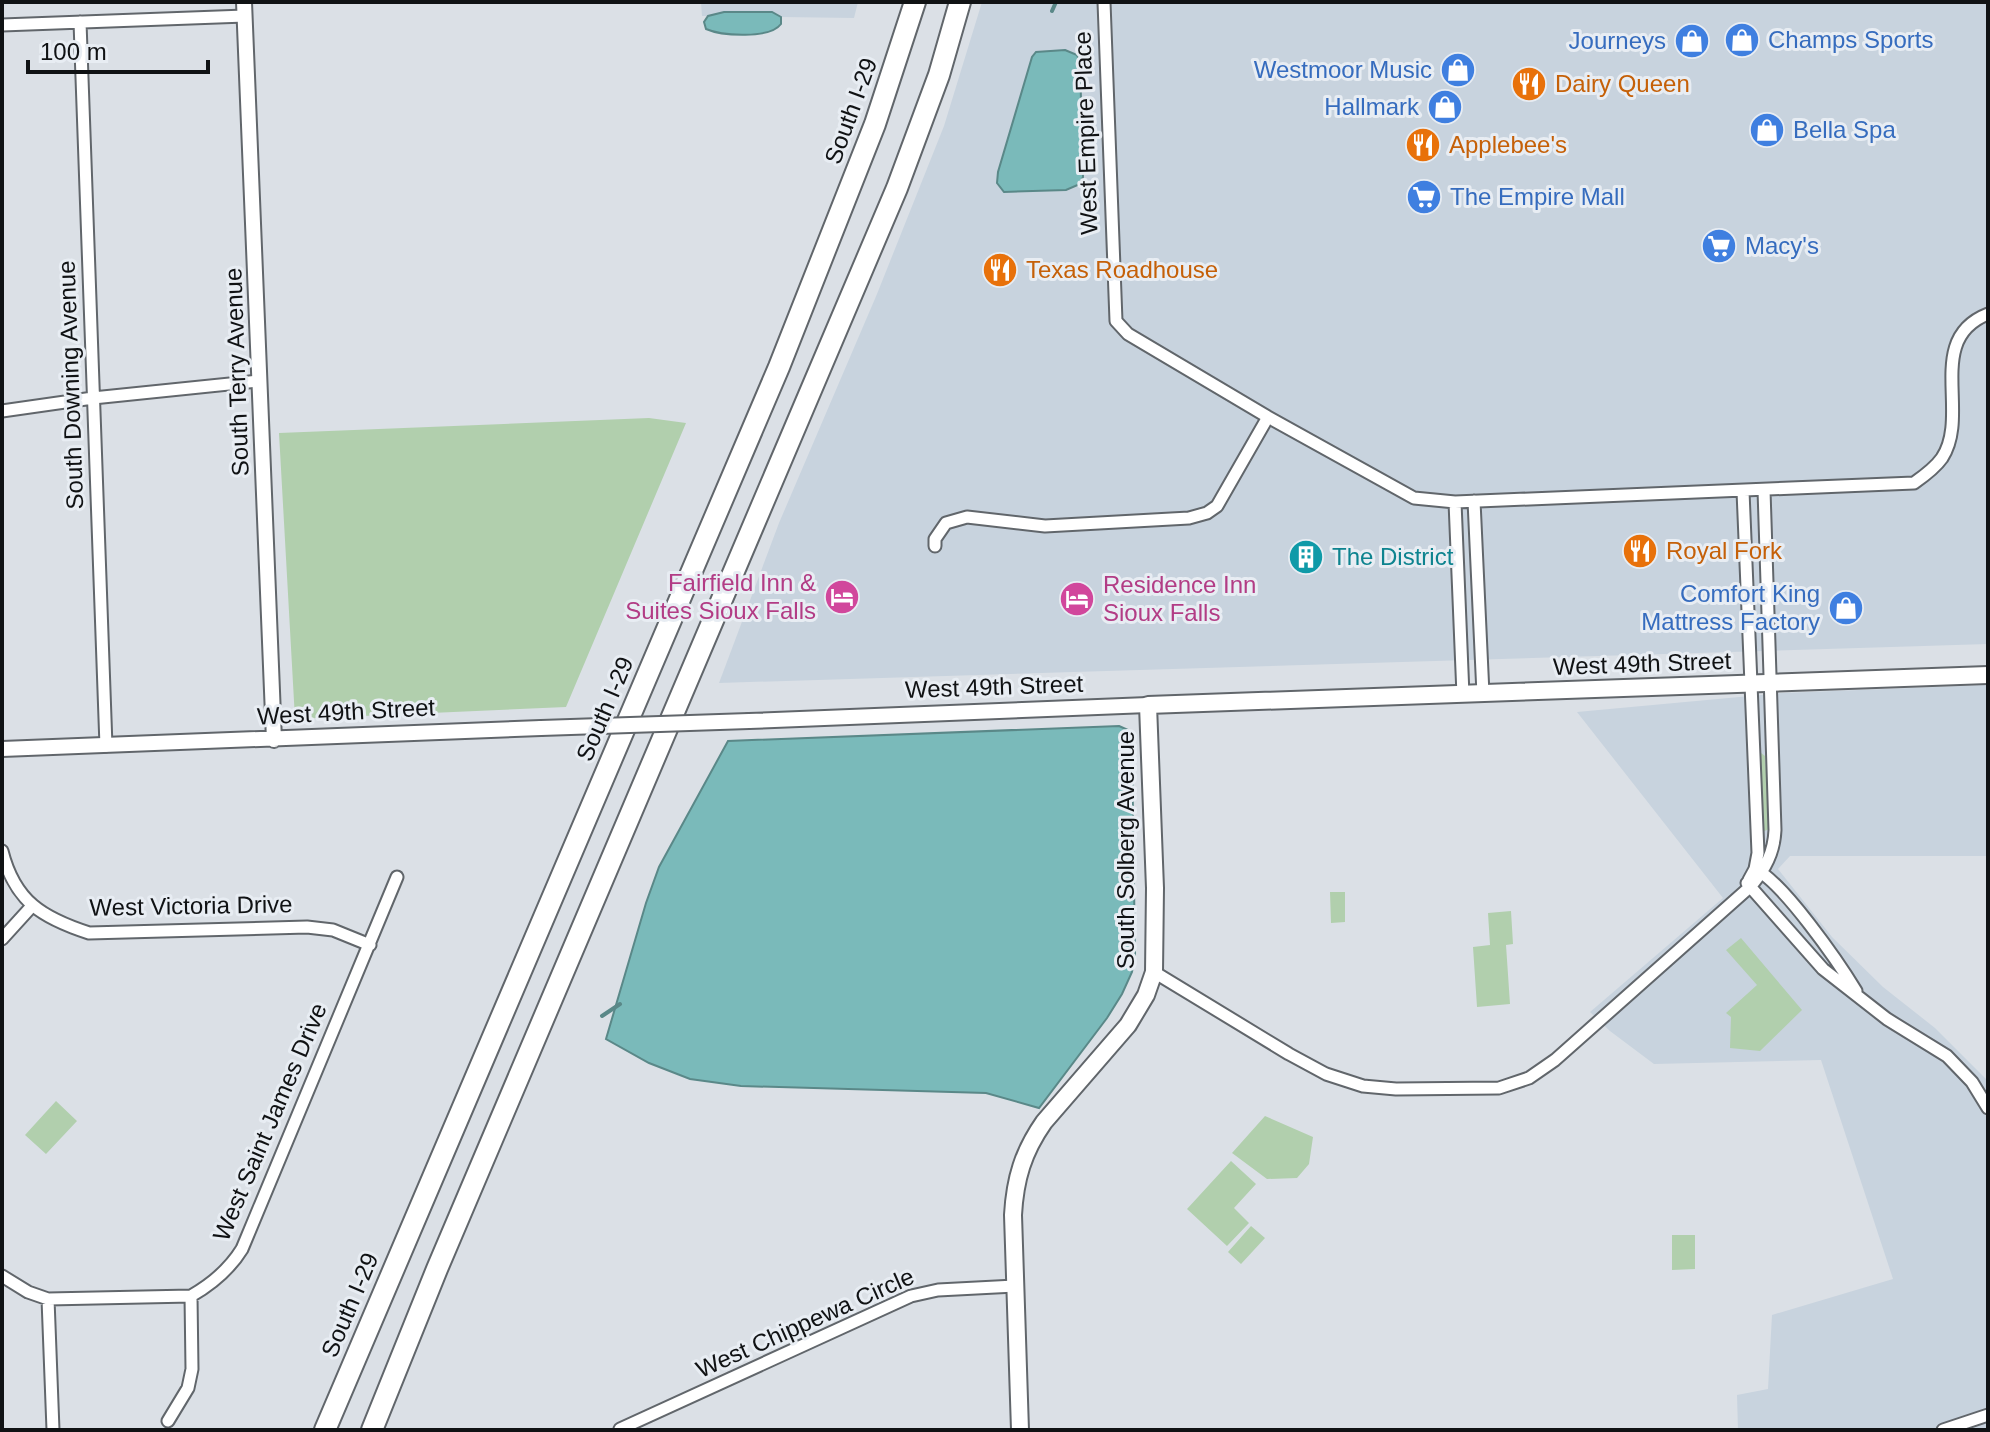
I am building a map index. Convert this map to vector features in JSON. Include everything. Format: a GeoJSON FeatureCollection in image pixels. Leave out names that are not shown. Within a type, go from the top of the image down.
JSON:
{"type":"FeatureCollection","features":[{"type":"Feature","properties":{"kind":"highway","name":"South I-29"},"geometry":{"type":"LineString","coordinates":[[325,1430],[779,367],[875,124],[915,2]]}},
{"type":"Feature","properties":{"kind":"highway"},"geometry":{"type":"LineString","coordinates":[[372,1430],[447,1246],[897,188],[939,75],[960,2]]}},
{"type":"Feature","properties":{"kind":"main road","name":"West 49th Street"},"geometry":{"type":"LineString","coordinates":[[1148,705],[1988,675]]}},
{"type":"Feature","properties":{"kind":"main road","name":"South Solberg Avenue"},"geometry":{"type":"LineString","coordinates":[[1020,1430],[1015,1185],[1026,1150],[1044,1122],[1128,1025],[1146,995],[1154,972],[1155,888],[1148,705]]}},
{"type":"Feature","properties":{"kind":"street","name":"West Empire Place"},"geometry":{"type":"LineString","coordinates":[[1104,2],[1116,321],[1128,334],[1414,498],[1455,502],[1914,483],[1942,458],[1951,435],[1957,341],[1969,324],[1988,314]]}},
{"type":"Feature","properties":{"kind":"street"},"geometry":{"type":"LineString","coordinates":[[2,25],[245,9]]}},
{"type":"Feature","properties":{"kind":"street","name":"South Terry Avenue"},"geometry":{"type":"LineString","coordinates":[[245,9],[274,740]]}},
{"type":"Feature","properties":{"kind":"street","name":"South Downing Avenue"},"geometry":{"type":"LineString","coordinates":[[80,22],[106,746]]}},
{"type":"Feature","properties":{"kind":"street"},"geometry":{"type":"LineString","coordinates":[[2,411],[259,381]]}},
{"type":"Feature","properties":{"kind":"street"},"geometry":{"type":"LineString","coordinates":[[935,546],[935,539],[946,523],[967,517],[1045,526],[1189,518],[1207,513],[1217,506],[1268,417]]}},
{"type":"Feature","properties":{"kind":"street"},"geometry":{"type":"LineString","coordinates":[[1154,972],[1289,1054],[1350,1083],[1396,1089],[1499,1088],[1529,1078],[1555,1060],[1746,888],[1772,853],[1775,830],[1764,490]]}},
{"type":"Feature","properties":{"kind":"street"},"geometry":{"type":"LineString","coordinates":[[1743,491],[1758,871],[1835,957],[1858,995]]}},
{"type":"Feature","properties":{"kind":"street"},"geometry":{"type":"LineString","coordinates":[[1474,501],[1483,694]]}},
{"type":"Feature","properties":{"kind":"street"},"geometry":{"type":"LineString","coordinates":[[1455,502],[1463,695]]}},
{"type":"Feature","properties":{"kind":"street","name":"West 49th Street"},"geometry":{"type":"LineString","coordinates":[[2,749],[1148,705]]}},
{"type":"Feature","properties":{"kind":"street","name":"West Victoria Drive"},"geometry":{"type":"LineString","coordinates":[[2,851],[7,870],[32,906],[59,923],[89,933],[307,927],[333,930],[370,945]]}},
{"type":"Feature","properties":{"kind":"street","name":"West Saint James Drive"},"geometry":{"type":"LineString","coordinates":[[191,1296],[219,1277],[233,1264],[242,1249],[397,877]]}},
{"type":"Feature","properties":{"kind":"street"},"geometry":{"type":"LineString","coordinates":[[1746,888],[1823,969],[1887,1019],[1947,1056],[1972,1082],[1988,1108]]}},
{"type":"Feature","properties":{"kind":"street"},"geometry":{"type":"LineString","coordinates":[[2,939],[32,906]]}},
{"type":"Feature","properties":{"kind":"street"},"geometry":{"type":"LineString","coordinates":[[2,1276],[28,1292],[48,1299],[191,1296],[192,1369],[188,1388],[168,1421]]}},
{"type":"Feature","properties":{"kind":"street","name":"West Chippewa Circle"},"geometry":{"type":"LineString","coordinates":[[620,1429],[911,1296],[938,1290],[1015,1286]]}},
{"type":"Feature","properties":{"kind":"street"},"geometry":{"type":"LineString","coordinates":[[48,1299],[53,1430]]}},
{"type":"Feature","properties":{"kind":"street"},"geometry":{"type":"LineString","coordinates":[[1943,1430],[1988,1415]]}},
{"type":"Feature","properties":{"kind":"shaded area"},"geometry":{"type":"Polygon","coordinates":[[[701,2],[858,2],[854,18],[702,16],[701,2]]]}},
{"type":"Feature","properties":{"kind":"shaded area"},"geometry":{"type":"Polygon","coordinates":[[[982,2],[1988,2],[1988,644],[719,683],[779,523],[877,294],[944,126],[982,2]]]}},
{"type":"Feature","properties":{"kind":"shaded area"},"geometry":{"type":"Polygon","coordinates":[[[1988,685],[1988,856],[1790,856],[1778,869],[1832,937],[1883,987],[1935,1028],[1988,1081],[1988,1430],[1738,1430],[1737,1395],[1768,1389],[1772,1315],[1893,1279],[1821,1060],[1654,1064],[1590,1012],[1723,898],[1577,712],[1782,693],[1988,685]]]}},
{"type":"Feature","properties":{"kind":"green space"},"geometry":{"type":"Polygon","coordinates":[[[649,418],[686,423],[566,707],[295,719],[279,433],[649,418]]]}},
{"type":"Feature","properties":{"kind":"green space"},"geometry":{"type":"Polygon","coordinates":[[[1759,754],[1765,756],[1770,829],[1764,831],[1759,754]]]}},
{"type":"Feature","properties":{"kind":"green space"},"geometry":{"type":"Polygon","coordinates":[[[1330,892],[1345,892],[1345,922],[1331,923],[1330,892]]]}},
{"type":"Feature","properties":{"kind":"green space"},"geometry":{"type":"Polygon","coordinates":[[[1511,911],[1513,944],[1506,945],[1510,1004],[1477,1007],[1473,947],[1490,945],[1488,913],[1511,911]]]}},
{"type":"Feature","properties":{"kind":"green space"},"geometry":{"type":"Polygon","coordinates":[[[1741,938],[1802,1010],[1760,1051],[1730,1048],[1731,1017],[1726,1013],[1757,985],[1726,950],[1741,938]]]}},
{"type":"Feature","properties":{"kind":"green space"},"geometry":{"type":"Polygon","coordinates":[[[56,1101],[77,1121],[46,1154],[25,1135],[56,1101]]]}},
{"type":"Feature","properties":{"kind":"green space"},"geometry":{"type":"Polygon","coordinates":[[[1265,1116],[1313,1137],[1309,1164],[1297,1178],[1267,1179],[1232,1153],[1265,1116]]]}},
{"type":"Feature","properties":{"kind":"green space"},"geometry":{"type":"Polygon","coordinates":[[[1231,1161],[1256,1184],[1234,1208],[1249,1223],[1227,1246],[1187,1209],[1231,1161]]]}},
{"type":"Feature","properties":{"kind":"green space"},"geometry":{"type":"Polygon","coordinates":[[[1251,1226],[1265,1238],[1241,1264],[1228,1252],[1251,1226]]]}},
{"type":"Feature","properties":{"kind":"green space"},"geometry":{"type":"Polygon","coordinates":[[[1672,1235],[1695,1235],[1695,1269],[1672,1270],[1672,1235]]]}},
{"type":"Feature","properties":{"kind":"water"},"geometry":{"type":"Polygon","coordinates":[[[724,12],[772,12],[781,17],[781,24],[757,34],[706,29],[704,22],[708,16],[724,12]]]}},
{"type":"Feature","properties":{"kind":"water"},"geometry":{"type":"Polygon","coordinates":[[[1065,50],[1077,55],[1080,62],[1083,177],[1080,184],[1066,190],[1004,192],[997,183],[998,172],[1032,57],[1036,52],[1065,50]]]}},
{"type":"Feature","properties":{"kind":"water"},"geometry":{"type":"Polygon","coordinates":[[[1119,726],[1128,730],[1132,747],[1135,954],[1132,972],[1107,1018],[1039,1108],[986,1093],[741,1086],[690,1079],[649,1063],[606,1039],[659,867],[728,741],[1119,726]]]}},
{"type":"Feature","properties":{"kind":"waterway"},"geometry":{"type":"LineString","coordinates":[[1052,11],[1056,2]]}},
{"type":"Feature","properties":{"kind":"waterway"},"geometry":{"type":"LineString","coordinates":[[602,1016],[620,1004]]}},
{"type":"Feature","properties":{"kind":"place","name":"Champs Sports"},"geometry":{"type":"Point","coordinates":[1742,40]}},
{"type":"Feature","properties":{"kind":"place","name":"Journeys"},"geometry":{"type":"Point","coordinates":[1692,41]}},
{"type":"Feature","properties":{"kind":"place","name":"Westmoor Music"},"geometry":{"type":"Point","coordinates":[1458,70]}},
{"type":"Feature","properties":{"kind":"place","name":"Dairy Queen"},"geometry":{"type":"Point","coordinates":[1529,84]}},
{"type":"Feature","properties":{"kind":"place","name":"Hallmark"},"geometry":{"type":"Point","coordinates":[1445,107]}},
{"type":"Feature","properties":{"kind":"place","name":"Bella Spa"},"geometry":{"type":"Point","coordinates":[1767,130]}},
{"type":"Feature","properties":{"kind":"place","name":"Applebee's"},"geometry":{"type":"Point","coordinates":[1423,145]}},
{"type":"Feature","properties":{"kind":"place","name":"The Empire Mall"},"geometry":{"type":"Point","coordinates":[1424,197]}},
{"type":"Feature","properties":{"kind":"place","name":"Macy's"},"geometry":{"type":"Point","coordinates":[1719,246]}},
{"type":"Feature","properties":{"kind":"place","name":"Texas Roadhouse"},"geometry":{"type":"Point","coordinates":[1000,270]}},
{"type":"Feature","properties":{"kind":"place","name":"Royal Fork"},"geometry":{"type":"Point","coordinates":[1640,551]}},
{"type":"Feature","properties":{"kind":"place","name":"The District"},"geometry":{"type":"Point","coordinates":[1306,557]}},
{"type":"Feature","properties":{"kind":"place","name":"Fairfield Inn & Suites Sioux Falls"},"geometry":{"type":"Point","coordinates":[842,597]}},
{"type":"Feature","properties":{"kind":"place","name":"Residence Inn Sioux Falls"},"geometry":{"type":"Point","coordinates":[1077,599]}},
{"type":"Feature","properties":{"kind":"place","name":"Comfort King Mattress Factory"},"geometry":{"type":"Point","coordinates":[1846,608]}}]}
